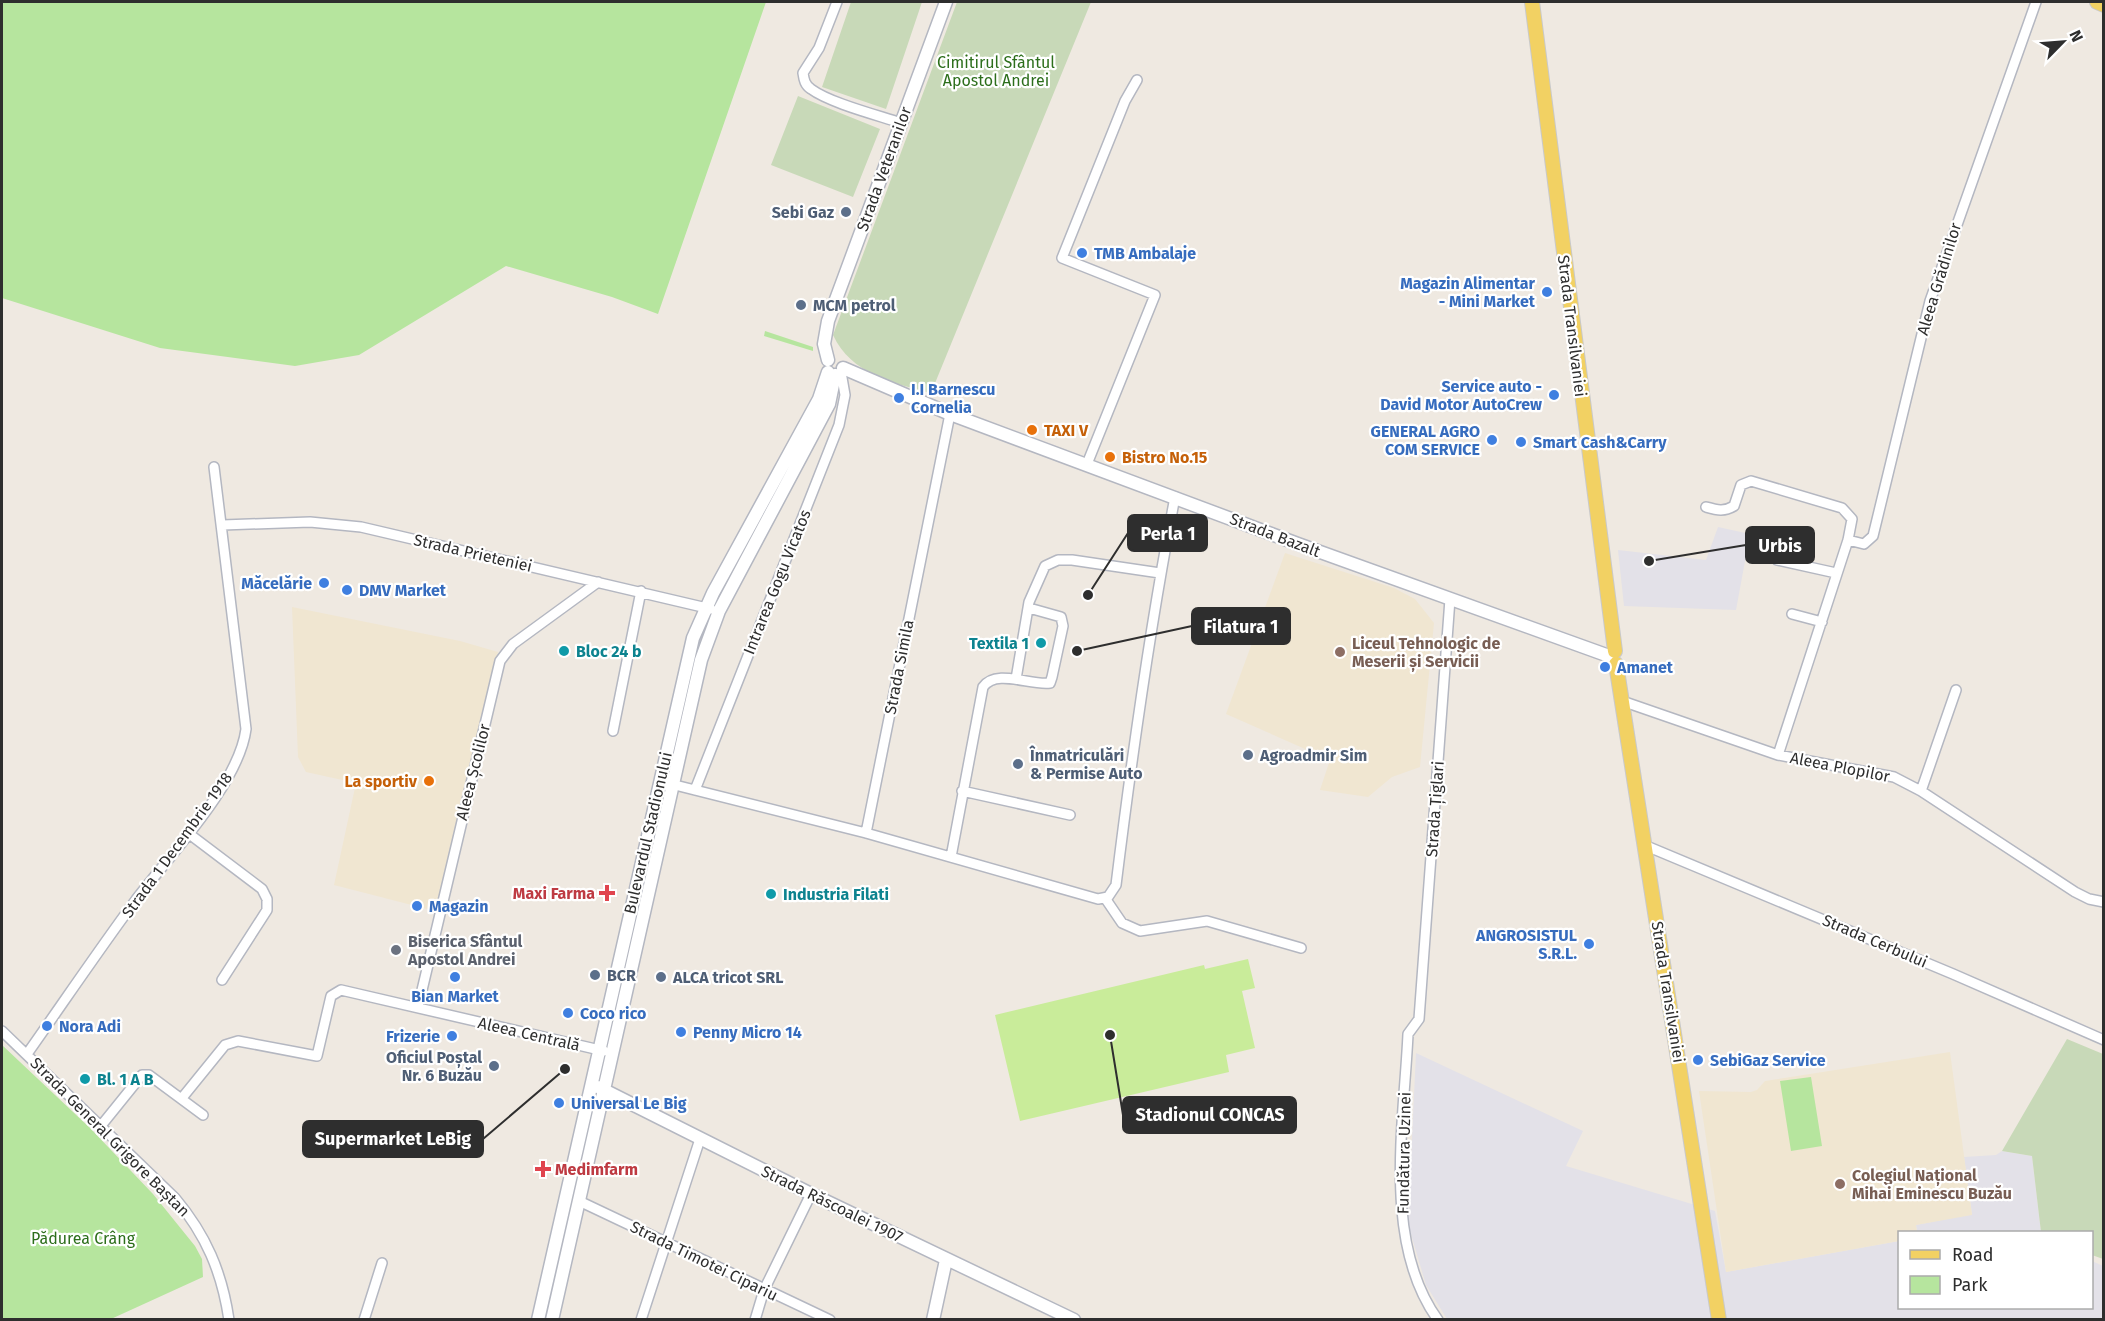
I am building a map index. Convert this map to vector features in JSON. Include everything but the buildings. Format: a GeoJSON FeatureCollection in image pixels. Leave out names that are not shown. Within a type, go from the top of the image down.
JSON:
{"type":"FeatureCollection","features":[{"type":"Feature","properties":{"kind":"main road","name":"Strada Veteranilor"},"geometry":{"type":"LineString","coordinates":[[835,367],[824,337],[828,321],[946,2]]}},
{"type":"Feature","properties":{"kind":"main road","name":"Strada Transilvaniei"},"geometry":{"type":"LineString","coordinates":[[1532,2],[1613,657],[1622,701],[1719,1320]]}},
{"type":"Feature","properties":{"kind":"main road"},"geometry":{"type":"LineString","coordinates":[[2096,2],[2103,5]]}},
{"type":"Feature","properties":{"kind":"main road","name":"Strada Bazalt"},"geometry":{"type":"LineString","coordinates":[[835,367],[950,414],[1613,657]]}},
{"type":"Feature","properties":{"kind":"main road","name":"Bulevardul Stadionului"},"geometry":{"type":"LineString","coordinates":[[537,1320],[688,656],[706,607],[804,429],[835,367]]}},
{"type":"Feature","properties":{"kind":"main road","name":"Bulevardul Stadionului"},"geometry":{"type":"LineString","coordinates":[[552,1320],[675,785],[701,660],[720,611],[829,404],[835,367]]}},
{"type":"Feature","properties":{"kind":"main road","name":"Strada Răscoalei 1907"},"geometry":{"type":"LineString","coordinates":[[592,1084],[811,1194],[1074,1320]]}},
{"type":"Feature","properties":{"kind":"main road"},"geometry":{"type":"LineString","coordinates":[[933,1320],[946,1260]]}},
{"type":"Feature","properties":{"kind":"street"},"geometry":{"type":"LineString","coordinates":[[837,2],[819,48],[802,73],[804,82],[811,90],[901,123]]}},
{"type":"Feature","properties":{"kind":"street","name":"Aleea Grădinilor"},"geometry":{"type":"LineString","coordinates":[[1848,540],[1864,544],[1873,536],[1928,309],[2036,2]]}},
{"type":"Feature","properties":{"kind":"street"},"geometry":{"type":"LineString","coordinates":[[2096,2],[2103,14]]}},
{"type":"Feature","properties":{"kind":"street"},"geometry":{"type":"LineString","coordinates":[[1087,464],[1155,295],[1062,258],[1125,101],[1137,80]]}},
{"type":"Feature","properties":{"kind":"street","name":"Intrarea Gogu Vicatos"},"geometry":{"type":"LineString","coordinates":[[694,790],[839,425],[845,395],[835,367]]}},
{"type":"Feature","properties":{"kind":"street","name":"Strada Simila"},"geometry":{"type":"LineString","coordinates":[[866,833],[950,414]]}},
{"type":"Feature","properties":{"kind":"street","name":"Strada 1 Decembrie 1918"},"geometry":{"type":"LineString","coordinates":[[27,1054],[135,901],[226,780],[244,744],[246,729],[223,525],[214,467]]}},
{"type":"Feature","properties":{"kind":"street"},"geometry":{"type":"LineString","coordinates":[[1706,507],[1723,511],[1729,509],[1734,506],[1741,485],[1751,481],[1842,508],[1852,519],[1848,540],[1778,755]]}},
{"type":"Feature","properties":{"kind":"street"},"geometry":{"type":"LineString","coordinates":[[660,782],[866,833],[1098,899],[1106,898],[1116,885],[1131,762],[1160,573],[1176,497]]}},
{"type":"Feature","properties":{"kind":"street","name":"Strada Prieteniei"},"geometry":{"type":"LineString","coordinates":[[223,525],[339,524],[641,591],[720,611]]}},
{"type":"Feature","properties":{"kind":"street"},"geometry":{"type":"LineString","coordinates":[[1016,679],[1029,602],[1045,566],[1058,560],[1072,560],[1160,573]]}},
{"type":"Feature","properties":{"kind":"street"},"geometry":{"type":"LineString","coordinates":[[1777,560],[1836,573]]}},
{"type":"Feature","properties":{"kind":"street","name":"Aleea Școlilor"},"geometry":{"type":"LineString","coordinates":[[418,1007],[500,661],[513,644],[598,582]]}},
{"type":"Feature","properties":{"kind":"street"},"geometry":{"type":"LineString","coordinates":[[613,731],[641,591]]}},
{"type":"Feature","properties":{"kind":"street","name":"Strada Țiglari"},"geometry":{"type":"LineString","coordinates":[[1419,1018],[1450,599]]}},
{"type":"Feature","properties":{"kind":"street"},"geometry":{"type":"LineString","coordinates":[[951,857],[984,687],[988,681],[994,679],[1050,683],[1063,626],[1061,617],[1054,613],[1029,608]]}},
{"type":"Feature","properties":{"kind":"street"},"geometry":{"type":"LineString","coordinates":[[1792,614],[1822,621]]}},
{"type":"Feature","properties":{"kind":"street"},"geometry":{"type":"LineString","coordinates":[[1921,791],[1956,690]]}},
{"type":"Feature","properties":{"kind":"street","name":"Aleea Plopilor"},"geometry":{"type":"LineString","coordinates":[[1622,701],[1778,755],[1883,774],[1921,791],[2075,892],[2088,899],[2103,902]]}},
{"type":"Feature","properties":{"kind":"street"},"geometry":{"type":"LineString","coordinates":[[962,791],[1070,815]]}},
{"type":"Feature","properties":{"kind":"street"},"geometry":{"type":"LineString","coordinates":[[188,833],[262,889],[267,899],[267,910],[222,980]]}},
{"type":"Feature","properties":{"kind":"street","name":"Strada Cerbului"},"geometry":{"type":"LineString","coordinates":[[1644,845],[1953,974],[2103,1040]]}},
{"type":"Feature","properties":{"kind":"street"},"geometry":{"type":"LineString","coordinates":[[1106,898],[1122,924],[1140,931],[1207,921],[1301,948]]}},
{"type":"Feature","properties":{"kind":"street","name":"Aleea Centrală"},"geometry":{"type":"LineString","coordinates":[[182,1098],[225,1045],[238,1041],[316,1056],[331,996],[341,990],[613,1053]]}},
{"type":"Feature","properties":{"kind":"street","name":"Fundătura Uzinei"},"geometry":{"type":"LineString","coordinates":[[1419,1018],[1408,1034],[1401,1192],[1408,1254],[1423,1294],[1438,1320]]}},
{"type":"Feature","properties":{"kind":"street","name":"Strada General Grigore Baștan"},"geometry":{"type":"LineString","coordinates":[[2,1031],[175,1198],[204,1236],[219,1274],[229,1320]]}},
{"type":"Feature","properties":{"kind":"street"},"geometry":{"type":"LineString","coordinates":[[100,1126],[142,1075],[148,1075],[203,1115]]}},
{"type":"Feature","properties":{"kind":"street"},"geometry":{"type":"LineString","coordinates":[[641,1320],[700,1139]]}},
{"type":"Feature","properties":{"kind":"street"},"geometry":{"type":"LineString","coordinates":[[755,1320],[764,1290],[811,1194]]}},
{"type":"Feature","properties":{"kind":"street","name":"Strada Timotei Cipariu"},"geometry":{"type":"LineString","coordinates":[[579,1201],[830,1320]]}},
{"type":"Feature","properties":{"kind":"street"},"geometry":{"type":"LineString","coordinates":[[364,1320],[382,1263]]}},
{"type":"Feature","properties":{"kind":"shaded area"},"geometry":{"type":"Polygon","coordinates":[[[1718,527],[1750,534],[1736,610],[1624,606],[1618,550],[1706,560],[1718,527]]]}},
{"type":"Feature","properties":{"kind":"shaded area","name":"Liceul Tehnologic de Meserii și Servicii"},"geometry":{"type":"Polygon","coordinates":[[[1285,553],[1394,588],[1415,599],[1434,623],[1420,767],[1392,777],[1368,797],[1320,790],[1330,760],[1226,714],[1285,553]]]}},
{"type":"Feature","properties":{"kind":"shaded area"},"geometry":{"type":"Polygon","coordinates":[[[292,607],[460,641],[498,652],[435,911],[334,885],[356,783],[306,772],[298,757],[292,607]]]}},
{"type":"Feature","properties":{"kind":"shaded area","name":"Colegiul Național Mihai Eminescu Buzău"},"geometry":{"type":"Polygon","coordinates":[[[1950,1052],[1972,1215],[1916,1225],[1917,1231],[1898,1231],[1898,1241],[1726,1272],[1699,1091],[1751,1092],[1757,1090],[1765,1081],[1950,1052]]]}},
{"type":"Feature","properties":{"kind":"shaded area"},"geometry":{"type":"Polygon","coordinates":[[[1416,1053],[1583,1131],[1566,1166],[1715,1211],[1726,1272],[1898,1241],[1898,1309],[2093,1309],[2093,1261],[2103,1266],[2103,1319],[1447,1319],[1426,1285],[1408,1224],[1416,1053]]]}},
{"type":"Feature","properties":{"kind":"shaded area"},"geometry":{"type":"Polygon","coordinates":[[[2002,1151],[2032,1156],[2041,1231],[1917,1231],[1916,1225],[1972,1214],[1964,1157],[1996,1155],[2002,1151]]]}},
{"type":"Feature","properties":{"kind":"green space"},"geometry":{"type":"Polygon","coordinates":[[[2,2],[766,2],[658,314],[612,297],[506,266],[359,355],[295,366],[160,348],[2,298],[2,2]]]}},
{"type":"Feature","properties":{"kind":"green space"},"geometry":{"type":"Polygon","coordinates":[[[851,2],[922,2],[886,109],[822,87],[851,2]]]}},
{"type":"Feature","properties":{"kind":"green space","name":"Cimitirul Sfântul Apostol Andrei"},"geometry":{"type":"Polygon","coordinates":[[[957,2],[1091,2],[931,393],[888,381],[862,368],[841,348],[833,335],[957,2]]]}},
{"type":"Feature","properties":{"kind":"green space"},"geometry":{"type":"Polygon","coordinates":[[[798,96],[880,129],[853,197],[771,165],[798,96]]]}},
{"type":"Feature","properties":{"kind":"green space"},"geometry":{"type":"Polygon","coordinates":[[[765,331],[813,347],[813,351],[764,336],[765,331]]]}},
{"type":"Feature","properties":{"kind":"green space"},"geometry":{"type":"Polygon","coordinates":[[[1248,959],[1255,988],[1242,991],[1255,1048],[1226,1055],[1229,1072],[1020,1121],[995,1015],[1204,965],[1205,969],[1248,959]]]}},
{"type":"Feature","properties":{"kind":"green space"},"geometry":{"type":"Polygon","coordinates":[[[2067,1039],[2103,1054],[2103,1259],[2093,1255],[2093,1231],[2041,1231],[2032,1156],[2002,1151],[2067,1039]]]}},
{"type":"Feature","properties":{"kind":"green space","name":"Pădurea Crâng"},"geometry":{"type":"Polygon","coordinates":[[[2,1045],[90,1128],[153,1194],[195,1246],[202,1259],[203,1277],[111,1319],[2,1319],[2,1045]]]}},
{"type":"Feature","properties":{"kind":"green space"},"geometry":{"type":"Polygon","coordinates":[[[1811,1077],[1822,1146],[1791,1151],[1780,1081],[1811,1077]]]}},
{"type":"Feature","properties":{"kind":"place","name":"Sebi Gaz"},"geometry":{"type":"Point","coordinates":[846,212]}},
{"type":"Feature","properties":{"kind":"place","name":"TMB Ambalaje"},"geometry":{"type":"Point","coordinates":[1082,253]}},
{"type":"Feature","properties":{"kind":"place","name":"Magazin Alimentar - Mini Market"},"geometry":{"type":"Point","coordinates":[1547,292]}},
{"type":"Feature","properties":{"kind":"place","name":"MCM petrol"},"geometry":{"type":"Point","coordinates":[801,305]}},
{"type":"Feature","properties":{"kind":"place","name":"Service auto - David Motor AutoCrew"},"geometry":{"type":"Point","coordinates":[1554,395]}},
{"type":"Feature","properties":{"kind":"place","name":"I.I Barnescu Cornelia"},"geometry":{"type":"Point","coordinates":[899,398]}},
{"type":"Feature","properties":{"kind":"place","name":"TAXI V"},"geometry":{"type":"Point","coordinates":[1032,430]}},
{"type":"Feature","properties":{"kind":"place","name":"GENERAL AGRO COM SERVICE"},"geometry":{"type":"Point","coordinates":[1492,440]}},
{"type":"Feature","properties":{"kind":"place","name":"Smart Cash&Carry"},"geometry":{"type":"Point","coordinates":[1521,442]}},
{"type":"Feature","properties":{"kind":"place","name":"Bistro No.15"},"geometry":{"type":"Point","coordinates":[1110,457]}},
{"type":"Feature","properties":{"kind":"place","name":"Urbis"},"geometry":{"type":"Point","coordinates":[1649,561]}},
{"type":"Feature","properties":{"kind":"place","name":"Măcelărie"},"geometry":{"type":"Point","coordinates":[324,583]}},
{"type":"Feature","properties":{"kind":"place","name":"DMV Market"},"geometry":{"type":"Point","coordinates":[347,590]}},
{"type":"Feature","properties":{"kind":"place","name":"Perla 1"},"geometry":{"type":"Point","coordinates":[1088,595]}},
{"type":"Feature","properties":{"kind":"place","name":"Textila 1"},"geometry":{"type":"Point","coordinates":[1041,643]}},
{"type":"Feature","properties":{"kind":"place","name":"Bloc 24 b"},"geometry":{"type":"Point","coordinates":[564,651]}},
{"type":"Feature","properties":{"kind":"place","name":"Filatura 1"},"geometry":{"type":"Point","coordinates":[1077,651]}},
{"type":"Feature","properties":{"kind":"place","name":"Liceul Tehnologic de Meserii și Servicii"},"geometry":{"type":"Point","coordinates":[1340,652]}},
{"type":"Feature","properties":{"kind":"place","name":"Amanet"},"geometry":{"type":"Point","coordinates":[1605,667]}},
{"type":"Feature","properties":{"kind":"place","name":"Agroadmir Sim"},"geometry":{"type":"Point","coordinates":[1248,755]}},
{"type":"Feature","properties":{"kind":"place","name":"Înmatriculări & Permise Auto"},"geometry":{"type":"Point","coordinates":[1018,764]}},
{"type":"Feature","properties":{"kind":"place","name":"La sportiv"},"geometry":{"type":"Point","coordinates":[429,781]}},
{"type":"Feature","properties":{"kind":"place","name":"Maxi Farma"},"geometry":{"type":"Point","coordinates":[607,893]}},
{"type":"Feature","properties":{"kind":"place","name":"Industria Filati"},"geometry":{"type":"Point","coordinates":[771,894]}},
{"type":"Feature","properties":{"kind":"place","name":"Magazin"},"geometry":{"type":"Point","coordinates":[417,906]}},
{"type":"Feature","properties":{"kind":"place","name":"ANGROSISTUL S.R.L."},"geometry":{"type":"Point","coordinates":[1589,944]}},
{"type":"Feature","properties":{"kind":"place","name":"Biserica Sfântul Apostol Andrei"},"geometry":{"type":"Point","coordinates":[396,950]}},
{"type":"Feature","properties":{"kind":"place","name":"BCR"},"geometry":{"type":"Point","coordinates":[595,975]}},
{"type":"Feature","properties":{"kind":"place","name":"Bian Market"},"geometry":{"type":"Point","coordinates":[455,977]}},
{"type":"Feature","properties":{"kind":"place","name":"ALCA tricot SRL"},"geometry":{"type":"Point","coordinates":[661,977]}},
{"type":"Feature","properties":{"kind":"place","name":"Coco rico"},"geometry":{"type":"Point","coordinates":[568,1013]}},
{"type":"Feature","properties":{"kind":"place","name":"Nora Adi"},"geometry":{"type":"Point","coordinates":[47,1026]}},
{"type":"Feature","properties":{"kind":"place","name":"Penny Micro 14"},"geometry":{"type":"Point","coordinates":[681,1032]}},
{"type":"Feature","properties":{"kind":"place","name":"Stadionul CONCAS"},"geometry":{"type":"Point","coordinates":[1110,1035]}},
{"type":"Feature","properties":{"kind":"place","name":"Frizerie"},"geometry":{"type":"Point","coordinates":[452,1036]}},
{"type":"Feature","properties":{"kind":"place","name":"SebiGaz Service"},"geometry":{"type":"Point","coordinates":[1698,1060]}},
{"type":"Feature","properties":{"kind":"place","name":"Oficiul Poștal Nr. 6 Buzău"},"geometry":{"type":"Point","coordinates":[494,1066]}},
{"type":"Feature","properties":{"kind":"place","name":"Supermarket LeBig"},"geometry":{"type":"Point","coordinates":[565,1069]}},
{"type":"Feature","properties":{"kind":"place","name":"Bl. 1 A B"},"geometry":{"type":"Point","coordinates":[85,1079]}},
{"type":"Feature","properties":{"kind":"place","name":"Universal Le Big"},"geometry":{"type":"Point","coordinates":[559,1103]}},
{"type":"Feature","properties":{"kind":"place","name":"Medimfarm"},"geometry":{"type":"Point","coordinates":[543,1169]}},
{"type":"Feature","properties":{"kind":"place","name":"Colegiul Național Mihai Eminescu Buzău"},"geometry":{"type":"Point","coordinates":[1840,1184]}}]}
